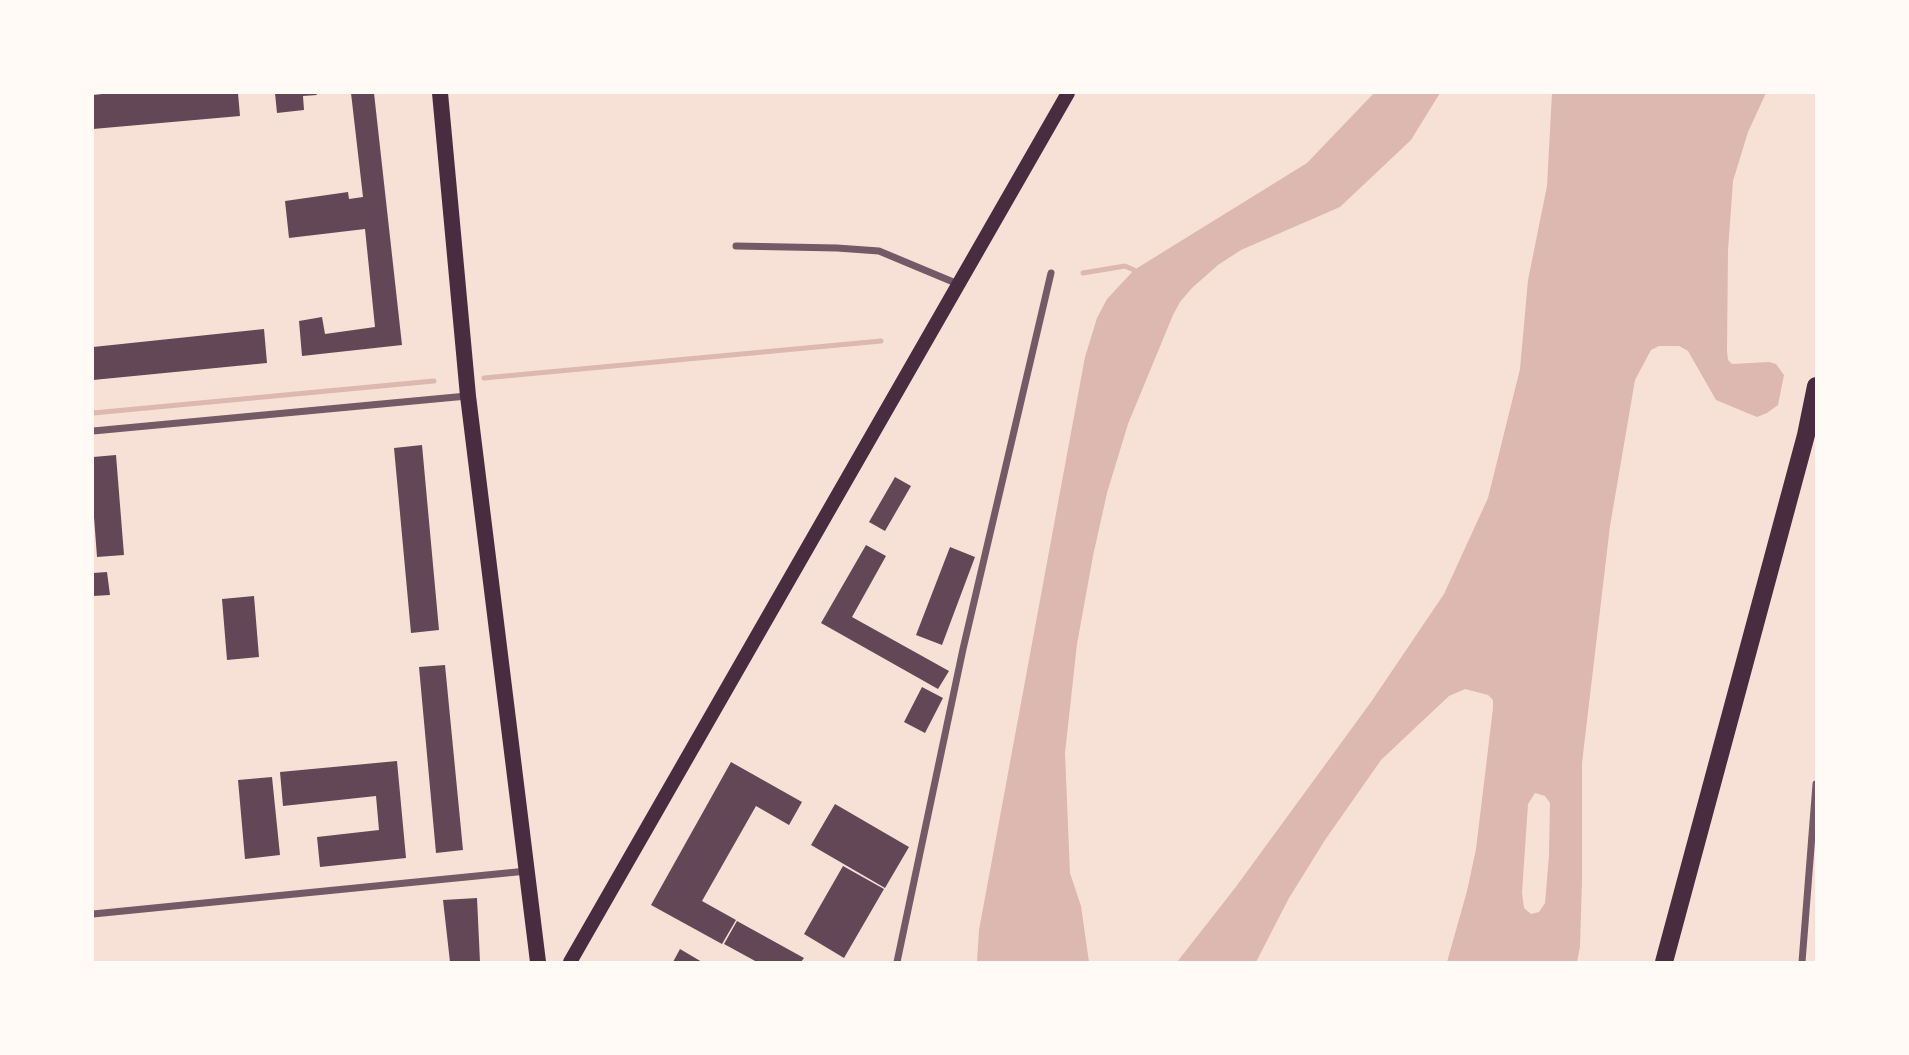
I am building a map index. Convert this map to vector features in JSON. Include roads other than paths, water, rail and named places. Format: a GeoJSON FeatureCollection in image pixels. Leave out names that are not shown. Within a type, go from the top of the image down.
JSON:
{"type":"FeatureCollection","features":[{"type":"Feature","properties":{"kind":"highway"},"geometry":{"type":"LineString","coordinates":[[1664,962],[1809,438],[1816,386]]}},
{"type":"Feature","properties":{"kind":"main road"},"geometry":{"type":"LineString","coordinates":[[440,93],[468,396],[538,962]]}},
{"type":"Feature","properties":{"kind":"main road"},"geometry":{"type":"LineString","coordinates":[[570,962],[1068,93]]}},
{"type":"Feature","properties":{"kind":"street"},"geometry":{"type":"LineString","coordinates":[[736,246],[878,251],[958,284]]}},
{"type":"Feature","properties":{"kind":"street"},"geometry":{"type":"LineString","coordinates":[[897,962],[963,649],[1051,273]]}},
{"type":"Feature","properties":{"kind":"street"},"geometry":{"type":"LineString","coordinates":[[93,431],[468,396]]}},
{"type":"Feature","properties":{"kind":"street"},"geometry":{"type":"LineString","coordinates":[[1802,962],[1816,784]]}},
{"type":"Feature","properties":{"kind":"street"},"geometry":{"type":"LineString","coordinates":[[93,914],[527,872]]}},
{"type":"Feature","properties":{"kind":"waterway"},"geometry":{"type":"LineString","coordinates":[[1083,273],[1125,266],[1136,274]]}},
{"type":"Feature","properties":{"kind":"waterway"},"geometry":{"type":"LineString","coordinates":[[484,378],[881,341]]}},
{"type":"Feature","properties":{"kind":"waterway"},"geometry":{"type":"LineString","coordinates":[[93,413],[434,381]]}}]}
